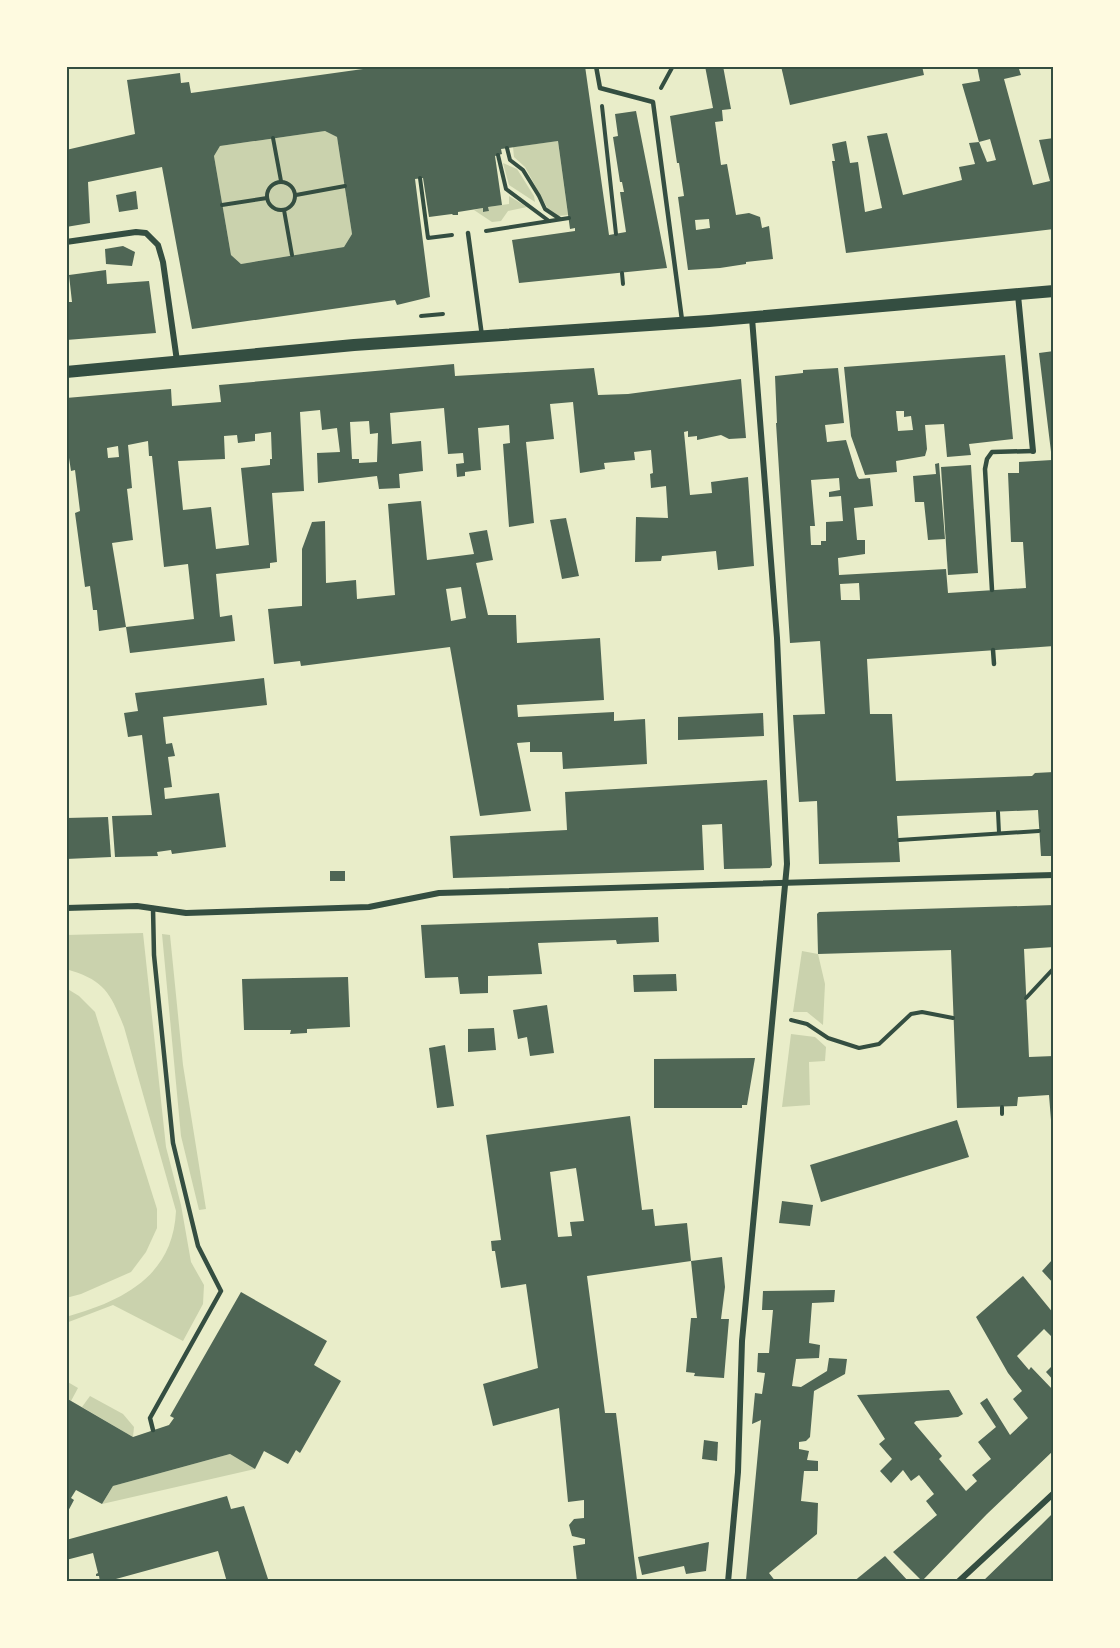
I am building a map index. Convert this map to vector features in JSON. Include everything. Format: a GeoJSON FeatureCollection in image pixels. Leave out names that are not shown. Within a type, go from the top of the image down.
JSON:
{"type":"FeatureCollection","features":[{"type":"Feature","properties":{"kind":"main road"},"geometry":{"type":"LineString","coordinates":[[66,372],[354,345],[752,318],[1054,291]]}},
{"type":"Feature","properties":{"kind":"street"},"geometry":{"type":"LineString","coordinates":[[66,242],[136,232],[146,233],[152,238],[158,245],[163,262],[177,362]]}},
{"type":"Feature","properties":{"kind":"street"},"geometry":{"type":"LineString","coordinates":[[1018,295],[1033,451]]}},
{"type":"Feature","properties":{"kind":"street"},"geometry":{"type":"LineString","coordinates":[[728,1582],[738,1472],[742,1341],[787,864],[777,638],[752,318]]}},
{"type":"Feature","properties":{"kind":"street"},"geometry":{"type":"LineString","coordinates":[[66,908],[137,906],[190,912],[369,907],[440,893],[1054,875]]}},
{"type":"Feature","properties":{"kind":"street"},"geometry":{"type":"LineString","coordinates":[[958,1582],[1054,1493]]}},
{"type":"Feature","properties":{"kind":"lane"},"geometry":{"type":"LineString","coordinates":[[596,66],[600,88],[653,102],[682,323]]}},
{"type":"Feature","properties":{"kind":"lane"},"geometry":{"type":"LineString","coordinates":[[468,233],[482,336]]}},
{"type":"Feature","properties":{"kind":"lane"},"geometry":{"type":"LineString","coordinates":[[992,590],[985,469],[987,459],[992,452],[1033,451]]}},
{"type":"Feature","properties":{"kind":"lane"},"geometry":{"type":"LineString","coordinates":[[993,650],[993,664]]}},
{"type":"Feature","properties":{"kind":"lane"},"geometry":{"type":"LineString","coordinates":[[153,908],[154,955],[173,1143],[198,1246],[221,1291],[150,1418],[153,1430]]}},
{"type":"Feature","properties":{"kind":"path"},"geometry":{"type":"LineString","coordinates":[[600,88],[616,234]]}},
{"type":"Feature","properties":{"kind":"path"},"geometry":{"type":"LineString","coordinates":[[273,138],[281,181]]}},
{"type":"Feature","properties":{"kind":"path"},"geometry":{"type":"LineString","coordinates":[[507,148],[510,160],[523,170],[545,209],[560,219]]}},
{"type":"Feature","properties":{"kind":"path"},"geometry":{"type":"LineString","coordinates":[[498,155],[506,189],[549,221]]}},
{"type":"Feature","properties":{"kind":"path"},"geometry":{"type":"LineString","coordinates":[[281,181],[290,184],[296,195],[292,205],[284,210],[275,209],[267,198],[268,188],[281,181]]}},
{"type":"Feature","properties":{"kind":"path"},"geometry":{"type":"LineString","coordinates":[[296,195],[345,186]]}},
{"type":"Feature","properties":{"kind":"path"},"geometry":{"type":"LineString","coordinates":[[222,205],[267,198]]}},
{"type":"Feature","properties":{"kind":"path"},"geometry":{"type":"LineString","coordinates":[[284,210],[292,255]]}},
{"type":"Feature","properties":{"kind":"path"},"geometry":{"type":"LineString","coordinates":[[622,273],[623,284]]}},
{"type":"Feature","properties":{"kind":"path"},"geometry":{"type":"LineString","coordinates":[[998,812],[999,833]]}},
{"type":"Feature","properties":{"kind":"path"},"geometry":{"type":"LineString","coordinates":[[898,840],[1040,831]]}},
{"type":"Feature","properties":{"kind":"path"},"geometry":{"type":"LineString","coordinates":[[1026,998],[1054,968]]}},
{"type":"Feature","properties":{"kind":"path"},"geometry":{"type":"LineString","coordinates":[[790,1020],[807,1024],[828,1038],[859,1048],[879,1044],[911,1014],[922,1012],[953,1018]]}},
{"type":"Feature","properties":{"kind":"path"},"geometry":{"type":"LineString","coordinates":[[1002,1107],[1002,1114]]}},
{"type":"Feature","properties":{"kind":"green space"},"geometry":{"type":"Polygon","coordinates":[[[325,131],[337,137],[352,234],[344,247],[241,264],[231,255],[214,156],[220,146],[325,131]]]}},
{"type":"Feature","properties":{"kind":"green space"},"geometry":{"type":"Polygon","coordinates":[[[558,141],[568,215],[558,216],[548,209],[525,167],[514,157],[513,147],[558,141]]]}},
{"type":"Feature","properties":{"kind":"green space"},"geometry":{"type":"Polygon","coordinates":[[[503,163],[517,169],[534,196],[535,202],[509,185],[503,163]]]}},
{"type":"Feature","properties":{"kind":"green space"},"geometry":{"type":"Polygon","coordinates":[[[509,196],[527,207],[508,211],[501,221],[492,222],[474,210],[483,208],[484,212],[489,211],[488,207],[509,204],[509,196]]]}},
{"type":"Feature","properties":{"kind":"green space"},"geometry":{"type":"Polygon","coordinates":[[[143,933],[166,1147],[181,1205],[191,1262],[204,1285],[203,1304],[183,1341],[113,1305],[66,1323],[66,1317],[106,1303],[141,1283],[155,1269],[173,1234],[176,1211],[124,1027],[110,996],[104,989],[89,978],[66,969],[66,935],[143,933]]]}},
{"type":"Feature","properties":{"kind":"green space"},"geometry":{"type":"Polygon","coordinates":[[[162,934],[170,935],[183,1065],[206,1209],[199,1210],[181,1136],[162,934]]]}},
{"type":"Feature","properties":{"kind":"green space"},"geometry":{"type":"Polygon","coordinates":[[[802,951],[818,954],[825,984],[823,1025],[807,1012],[793,1012],[802,951]]]}},
{"type":"Feature","properties":{"kind":"green space"},"geometry":{"type":"Polygon","coordinates":[[[66,988],[79,996],[95,1012],[157,1209],[157,1228],[146,1252],[131,1272],[81,1294],[66,1298],[66,988]]]}},
{"type":"Feature","properties":{"kind":"green space"},"geometry":{"type":"Polygon","coordinates":[[[791,1034],[815,1037],[826,1047],[825,1061],[809,1062],[810,1105],[782,1107],[791,1034]]]}},
{"type":"Feature","properties":{"kind":"green space"},"geometry":{"type":"Polygon","coordinates":[[[66,1381],[78,1388],[71,1401],[66,1398],[66,1381]]]}},
{"type":"Feature","properties":{"kind":"green space"},"geometry":{"type":"Polygon","coordinates":[[[90,1396],[123,1414],[134,1427],[133,1437],[82,1407],[90,1396]]]}},
{"type":"Feature","properties":{"kind":"green space"},"geometry":{"type":"Polygon","coordinates":[[[230,1454],[255,1469],[102,1504],[113,1486],[230,1454]]]}},
{"type":"Feature","properties":{"kind":"building"},"geometry":{"type":"Polygon","coordinates":[[[363,66],[585,66],[609,235],[626,232],[620,192],[624,192],[622,182],[620,182],[613,137],[618,136],[615,114],[636,111],[667,268],[519,283],[512,240],[575,231],[575,228],[570,229],[558,141],[501,149],[502,154],[495,156],[502,205],[488,207],[489,211],[483,212],[483,208],[458,212],[458,215],[429,217],[423,178],[415,179],[430,297],[397,305],[395,300],[192,329],[162,167],[88,182],[90,223],[66,227],[66,150],[135,134],[127,80],[180,73],[181,83],[189,82],[191,93],[363,69],[363,66]],[[325,131],[220,146],[214,156],[231,255],[241,264],[344,247],[352,234],[337,137],[325,131]]]}},
{"type":"Feature","properties":{"kind":"building"},"geometry":{"type":"Polygon","coordinates":[[[705,66],[723,66],[731,109],[722,110],[723,121],[715,122],[721,165],[727,164],[736,215],[749,213],[760,217],[762,228],[769,226],[773,259],[720,268],[688,270],[678,197],[684,196],[670,116],[713,108],[705,66]],[[709,219],[695,220],[696,230],[710,228],[709,219]]]}},
{"type":"Feature","properties":{"kind":"building"},"geometry":{"type":"Polygon","coordinates":[[[781,66],[922,66],[924,75],[790,105],[781,66]]]}},
{"type":"Feature","properties":{"kind":"building"},"geometry":{"type":"Polygon","coordinates":[[[977,66],[1018,66],[1021,75],[1004,79],[1033,185],[1050,181],[1039,140],[1054,138],[1054,229],[846,253],[832,161],[835,161],[832,144],[846,141],[850,163],[858,162],[865,212],[882,208],[867,136],[887,133],[903,195],[962,180],[959,167],[975,164],[969,143],[979,142],[962,84],[980,81],[977,66]],[[990,139],[979,142],[987,162],[996,160],[990,139]]]}},
{"type":"Feature","properties":{"kind":"building"},"geometry":{"type":"Polygon","coordinates":[[[136,191],[138,209],[119,212],[116,195],[136,191]]]}},
{"type":"Feature","properties":{"kind":"building"},"geometry":{"type":"Polygon","coordinates":[[[123,246],[135,252],[132,266],[106,264],[105,249],[123,246]]]}},
{"type":"Feature","properties":{"kind":"building"},"geometry":{"type":"Polygon","coordinates":[[[106,270],[107,284],[149,281],[156,333],[66,340],[66,302],[72,302],[69,275],[106,270]]]}},
{"type":"Feature","properties":{"kind":"building"},"geometry":{"type":"Polygon","coordinates":[[[1054,351],[1054,646],[867,659],[870,714],[892,714],[896,781],[1032,776],[1035,773],[1054,772],[1054,856],[1041,856],[1038,810],[897,816],[900,862],[819,864],[817,801],[799,802],[793,715],[825,714],[820,641],[790,643],[775,376],[803,373],[803,370],[838,368],[844,423],[825,425],[827,442],[846,440],[857,476],[859,479],[870,478],[873,506],[854,508],[857,540],[865,540],[865,554],[838,558],[839,575],[946,569],[948,593],[1026,588],[1023,542],[1011,542],[1008,473],[1019,473],[1019,462],[1052,460],[1039,353],[1054,351]],[[839,478],[811,480],[815,526],[810,526],[811,545],[821,545],[821,541],[826,541],[826,522],[843,521],[841,496],[829,497],[829,492],[840,490],[839,478]],[[859,583],[840,584],[841,600],[860,600],[859,583]]]}},
{"type":"Feature","properties":{"kind":"building"},"geometry":{"type":"Polygon","coordinates":[[[1005,355],[1013,439],[969,444],[971,455],[947,457],[944,424],[925,425],[927,449],[925,456],[896,461],[897,472],[865,475],[851,436],[844,367],[1005,355]],[[896,411],[898,431],[913,430],[911,416],[904,417],[904,411],[896,411]]]}},
{"type":"Feature","properties":{"kind":"building"},"geometry":{"type":"Polygon","coordinates":[[[454,364],[455,376],[594,368],[598,395],[628,394],[741,379],[746,438],[729,439],[721,435],[697,440],[697,436],[688,437],[688,431],[684,432],[690,495],[712,493],[711,482],[748,477],[754,566],[718,570],[716,551],[662,556],[661,561],[635,562],[636,517],[668,518],[666,486],[651,488],[650,474],[653,473],[651,450],[634,452],[635,460],[604,463],[605,469],[580,473],[573,402],[550,404],[554,439],[526,442],[534,523],[509,527],[503,444],[510,443],[509,425],[478,428],[481,470],[465,472],[465,476],[457,477],[456,464],[464,463],[463,453],[448,454],[444,408],[390,413],[392,444],[421,441],[423,471],[399,474],[400,488],[379,489],[377,476],[318,483],[317,453],[340,452],[337,428],[322,430],[320,410],[300,412],[304,491],[272,493],[277,562],[270,563],[270,568],[216,574],[220,617],[232,615],[235,641],[130,653],[126,627],[99,631],[97,610],[93,610],[90,586],[85,587],[75,513],[80,511],[75,470],[71,471],[66,438],[66,398],[171,389],[172,406],[221,402],[219,385],[454,364]],[[369,421],[350,422],[352,459],[359,459],[359,463],[377,462],[378,433],[370,434],[369,421]],[[271,432],[255,434],[255,441],[238,443],[237,435],[224,436],[225,459],[178,461],[183,510],[211,507],[216,549],[249,545],[241,468],[270,465],[270,459],[272,459],[271,432]],[[148,441],[128,445],[132,488],[127,489],[133,540],[112,543],[126,627],[194,619],[188,564],[164,567],[152,456],[149,456],[148,441]],[[118,446],[107,448],[108,458],[119,457],[118,446]]]}},
{"type":"Feature","properties":{"kind":"building"},"geometry":{"type":"Polygon","coordinates":[[[939,463],[945,539],[928,540],[924,502],[915,502],[913,476],[936,474],[935,464],[939,463]]]}},
{"type":"Feature","properties":{"kind":"building"},"geometry":{"type":"Polygon","coordinates":[[[971,465],[978,573],[948,575],[941,467],[971,465]]]}},
{"type":"Feature","properties":{"kind":"building"},"geometry":{"type":"Polygon","coordinates":[[[421,501],[427,560],[474,554],[469,533],[487,530],[493,560],[476,563],[488,615],[516,615],[517,643],[600,638],[604,700],[517,705],[518,717],[614,712],[614,721],[645,719],[647,764],[563,769],[562,752],[530,752],[530,742],[517,743],[531,811],[480,816],[450,647],[301,666],[300,661],[274,664],[268,609],[302,606],[302,549],[312,522],[325,521],[326,583],[356,580],[357,599],[395,595],[388,504],[421,501]],[[461,587],[446,589],[451,621],[466,618],[461,587]]]}},
{"type":"Feature","properties":{"kind":"building"},"geometry":{"type":"Polygon","coordinates":[[[566,518],[579,576],[562,579],[550,520],[566,518]]]}},
{"type":"Feature","properties":{"kind":"building"},"geometry":{"type":"Polygon","coordinates":[[[264,678],[267,705],[163,717],[166,744],[172,743],[175,756],[168,757],[172,787],[164,788],[165,799],[219,793],[226,847],[172,854],[171,850],[157,852],[158,856],[115,857],[112,816],[152,815],[142,735],[128,737],[124,713],[138,711],[135,693],[264,678]]]}},
{"type":"Feature","properties":{"kind":"building"},"geometry":{"type":"Polygon","coordinates":[[[763,713],[764,736],[678,740],[678,717],[763,713]]]}},
{"type":"Feature","properties":{"kind":"building"},"geometry":{"type":"Polygon","coordinates":[[[767,780],[772,865],[770,868],[724,869],[722,824],[702,825],[704,870],[453,878],[450,836],[567,830],[565,792],[767,780]]]}},
{"type":"Feature","properties":{"kind":"building"},"geometry":{"type":"Polygon","coordinates":[[[108,817],[111,857],[66,859],[66,818],[108,817]]]}},
{"type":"Feature","properties":{"kind":"building"},"geometry":{"type":"Polygon","coordinates":[[[330,871],[345,871],[345,881],[330,881],[330,871]]]}},
{"type":"Feature","properties":{"kind":"building"},"geometry":{"type":"Polygon","coordinates":[[[1054,905],[1054,947],[1024,949],[1029,1057],[1054,1056],[1054,1120],[1051,1120],[1049,1095],[1018,1097],[1017,1106],[957,1108],[951,950],[818,954],[817,914],[819,912],[1054,905]]]}},
{"type":"Feature","properties":{"kind":"building"},"geometry":{"type":"Polygon","coordinates":[[[658,917],[659,942],[617,944],[616,940],[538,943],[542,974],[488,976],[488,993],[460,994],[458,977],[425,978],[421,925],[658,917]]]}},
{"type":"Feature","properties":{"kind":"building"},"geometry":{"type":"Polygon","coordinates":[[[676,974],[677,991],[634,992],[633,975],[676,974]]]}},
{"type":"Feature","properties":{"kind":"building"},"geometry":{"type":"Polygon","coordinates":[[[348,977],[350,1027],[307,1029],[307,1033],[290,1034],[291,1030],[244,1030],[242,979],[348,977]]]}},
{"type":"Feature","properties":{"kind":"building"},"geometry":{"type":"Polygon","coordinates":[[[547,1005],[554,1053],[530,1056],[527,1037],[518,1039],[513,1010],[547,1005]]]}},
{"type":"Feature","properties":{"kind":"building"},"geometry":{"type":"Polygon","coordinates":[[[494,1028],[496,1050],[468,1052],[468,1029],[494,1028]]]}},
{"type":"Feature","properties":{"kind":"building"},"geometry":{"type":"Polygon","coordinates":[[[445,1045],[454,1106],[437,1108],[429,1048],[445,1045]]]}},
{"type":"Feature","properties":{"kind":"building"},"geometry":{"type":"Polygon","coordinates":[[[755,1058],[747,1105],[742,1105],[742,1108],[654,1108],[654,1059],[755,1058]]]}},
{"type":"Feature","properties":{"kind":"building"},"geometry":{"type":"Polygon","coordinates":[[[630,1116],[642,1210],[653,1209],[655,1226],[687,1223],[691,1261],[587,1276],[605,1413],[616,1413],[637,1580],[577,1582],[573,1546],[585,1544],[585,1539],[572,1536],[569,1525],[574,1519],[584,1518],[584,1500],[568,1502],[559,1408],[493,1426],[483,1384],[538,1368],[526,1284],[501,1288],[495,1251],[492,1251],[491,1241],[501,1240],[486,1135],[630,1116]],[[576,1168],[550,1172],[558,1237],[572,1236],[570,1222],[584,1221],[576,1168]]]}},
{"type":"Feature","properties":{"kind":"building"},"geometry":{"type":"Polygon","coordinates":[[[957,1120],[969,1157],[821,1202],[810,1165],[957,1120]]]}},
{"type":"Feature","properties":{"kind":"building"},"geometry":{"type":"Polygon","coordinates":[[[782,1201],[813,1205],[810,1226],[779,1223],[782,1201]]]}},
{"type":"Feature","properties":{"kind":"building"},"geometry":{"type":"Polygon","coordinates":[[[722,1257],[725,1287],[721,1319],[729,1319],[724,1378],[694,1376],[695,1373],[686,1372],[691,1318],[697,1318],[691,1261],[722,1257]]]}},
{"type":"Feature","properties":{"kind":"building"},"geometry":{"type":"Polygon","coordinates":[[[1052,1260],[1054,1261],[1054,1284],[1042,1271],[1052,1260]]]}},
{"type":"Feature","properties":{"kind":"building"},"geometry":{"type":"Polygon","coordinates":[[[1023,1276],[1054,1314],[1054,1339],[1044,1329],[1017,1356],[1029,1370],[1031,1367],[1054,1391],[1054,1450],[922,1581],[893,1552],[937,1515],[926,1501],[934,1494],[919,1475],[911,1481],[903,1470],[891,1483],[880,1471],[892,1459],[879,1444],[885,1439],[857,1395],[949,1390],[963,1414],[958,1417],[914,1423],[942,1456],[939,1459],[966,1491],[977,1481],[972,1475],[991,1459],[978,1442],[996,1427],[980,1403],[987,1398],[1010,1435],[1028,1418],[1013,1399],[1022,1391],[1008,1373],[976,1317],[1023,1276]]]}},
{"type":"Feature","properties":{"kind":"building"},"geometry":{"type":"Polygon","coordinates":[[[835,1290],[834,1302],[812,1303],[809,1343],[820,1345],[819,1358],[796,1359],[792,1386],[801,1387],[827,1371],[829,1358],[847,1359],[845,1374],[814,1391],[810,1437],[806,1441],[799,1442],[799,1449],[809,1451],[807,1460],[818,1461],[818,1471],[804,1471],[801,1501],[818,1503],[817,1534],[769,1573],[776,1582],[741,1582],[741,1580],[746,1580],[761,1420],[752,1424],[755,1393],[762,1394],[765,1373],[757,1372],[758,1353],[769,1353],[773,1310],[762,1310],[763,1291],[835,1290]]]}},
{"type":"Feature","properties":{"kind":"building"},"geometry":{"type":"Polygon","coordinates":[[[241,1292],[327,1341],[314,1365],[341,1381],[300,1453],[296,1450],[288,1464],[264,1451],[255,1469],[230,1454],[113,1486],[102,1504],[76,1490],[71,1498],[74,1500],[66,1515],[66,1398],[133,1437],[169,1425],[174,1418],[170,1416],[241,1292]]]}},
{"type":"Feature","properties":{"kind":"building"},"geometry":{"type":"Polygon","coordinates":[[[1054,1364],[1054,1381],[1046,1372],[1054,1364]]]}},
{"type":"Feature","properties":{"kind":"building"},"geometry":{"type":"Polygon","coordinates":[[[704,1440],[718,1442],[717,1461],[702,1459],[704,1440]]]}},
{"type":"Feature","properties":{"kind":"building"},"geometry":{"type":"Polygon","coordinates":[[[227,1496],[231,1509],[244,1506],[269,1582],[227,1582],[218,1551],[105,1582],[100,1582],[99,1576],[96,1576],[98,1573],[93,1553],[66,1560],[66,1540],[227,1496]]]}},
{"type":"Feature","properties":{"kind":"building"},"geometry":{"type":"Polygon","coordinates":[[[1054,1512],[1054,1582],[982,1582],[1040,1526],[1054,1512]]]}},
{"type":"Feature","properties":{"kind":"building"},"geometry":{"type":"Polygon","coordinates":[[[709,1542],[706,1571],[686,1574],[684,1566],[642,1575],[638,1557],[709,1542]]]}},
{"type":"Feature","properties":{"kind":"building"},"geometry":{"type":"Polygon","coordinates":[[[885,1556],[909,1582],[853,1582],[885,1556]]]}}]}
